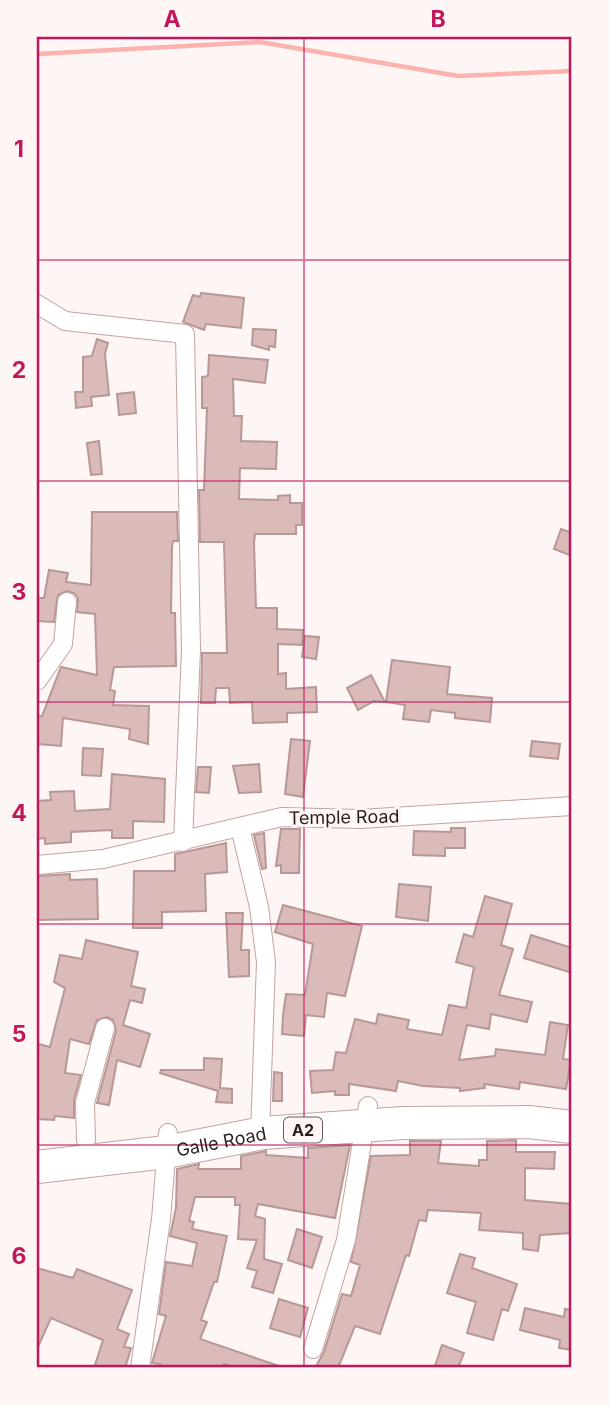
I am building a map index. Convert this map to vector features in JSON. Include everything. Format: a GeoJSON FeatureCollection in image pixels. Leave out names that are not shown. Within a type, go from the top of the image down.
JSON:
{"type":"FeatureCollection","features":[{"type":"Feature","properties":{"kind":"highway","name":"Galle Road"},"geometry":{"type":"LineString","coordinates":[[37,1167],[260,1124],[531,1102],[572,1107]]}},
{"type":"Feature","properties":{"kind":"highway","name":"Galle Road"},"geometry":{"type":"LineString","coordinates":[[367,1116],[529,1122],[572,1127]]}},
{"type":"Feature","properties":{"kind":"highway","name":"Galle Road"},"geometry":{"type":"LineString","coordinates":[[37,1146],[86,1140],[167,1142]]}},
{"type":"Feature","properties":{"kind":"street"},"geometry":{"type":"LineString","coordinates":[[37,304],[65,321],[185,334],[191,650],[183,842]]}},
{"type":"Feature","properties":{"kind":"street"},"geometry":{"type":"LineString","coordinates":[[37,681],[63,644],[67,602]]}},
{"type":"Feature","properties":{"kind":"street","name":"Temple Road"},"geometry":{"type":"LineString","coordinates":[[37,865],[103,859],[282,817],[360,819],[572,806]]}},
{"type":"Feature","properties":{"kind":"street"},"geometry":{"type":"LineString","coordinates":[[240,827],[259,907],[266,962],[260,1124]]}},
{"type":"Feature","properties":{"kind":"street"},"geometry":{"type":"LineString","coordinates":[[86,1140],[85,1103],[105,1028]]}},
{"type":"Feature","properties":{"kind":"street"},"geometry":{"type":"LineString","coordinates":[[313,1349],[346,1240],[367,1116]]}},
{"type":"Feature","properties":{"kind":"street"},"geometry":{"type":"LineString","coordinates":[[140,1368],[161,1219],[167,1142]]}},
{"type":"Feature","properties":{"kind":"building"},"geometry":{"type":"Polygon","coordinates":[[[201,293],[244,298],[241,328],[206,324],[204,330],[183,322],[193,295],[200,297],[201,293]]]}},
{"type":"Feature","properties":{"kind":"building"},"geometry":{"type":"Polygon","coordinates":[[[253,329],[276,330],[275,347],[269,346],[269,350],[252,345],[253,329]]]}},
{"type":"Feature","properties":{"kind":"building"},"geometry":{"type":"Polygon","coordinates":[[[97,339],[108,343],[105,354],[109,395],[91,397],[92,406],[76,408],[75,392],[83,392],[83,357],[92,356],[97,339]]]}},
{"type":"Feature","properties":{"kind":"building"},"geometry":{"type":"Polygon","coordinates":[[[209,355],[268,360],[265,383],[233,379],[234,416],[242,416],[241,441],[277,442],[276,469],[240,468],[239,499],[278,500],[278,496],[290,495],[290,503],[302,503],[302,525],[296,525],[296,534],[255,534],[254,543],[256,608],[277,608],[277,629],[303,630],[302,645],[278,644],[278,674],[286,673],[286,689],[316,687],[317,712],[287,713],[287,722],[253,723],[252,702],[230,703],[229,688],[216,688],[215,703],[201,703],[202,653],[227,653],[224,542],[200,542],[199,490],[204,490],[207,408],[202,408],[202,377],[208,376],[209,355]]]}},
{"type":"Feature","properties":{"kind":"building"},"geometry":{"type":"Polygon","coordinates":[[[134,392],[136,413],[119,415],[117,394],[134,392]]]}},
{"type":"Feature","properties":{"kind":"building"},"geometry":{"type":"Polygon","coordinates":[[[99,441],[102,474],[91,475],[87,443],[99,441]]]}},
{"type":"Feature","properties":{"kind":"building"},"geometry":{"type":"Polygon","coordinates":[[[92,512],[177,512],[178,541],[173,541],[172,547],[171,613],[175,613],[176,666],[114,667],[110,690],[115,691],[113,705],[149,706],[148,744],[129,739],[130,729],[63,718],[61,746],[37,744],[37,716],[42,716],[61,667],[97,675],[95,614],[77,612],[78,598],[74,593],[67,591],[58,595],[54,622],[37,621],[37,598],[44,598],[49,570],[68,573],[66,582],[91,585],[92,512]]]}},
{"type":"Feature","properties":{"kind":"building"},"geometry":{"type":"Polygon","coordinates":[[[561,529],[572,533],[572,556],[554,549],[561,529]]]}},
{"type":"Feature","properties":{"kind":"building"},"geometry":{"type":"Polygon","coordinates":[[[305,636],[319,637],[316,659],[302,657],[305,636]]]}},
{"type":"Feature","properties":{"kind":"building"},"geometry":{"type":"Polygon","coordinates":[[[392,660],[450,667],[447,694],[492,698],[490,722],[455,718],[455,713],[431,710],[429,722],[403,719],[405,705],[386,702],[392,660]]]}},
{"type":"Feature","properties":{"kind":"building"},"geometry":{"type":"Polygon","coordinates":[[[371,675],[385,702],[374,701],[358,710],[347,688],[371,675]]]}},
{"type":"Feature","properties":{"kind":"building"},"geometry":{"type":"Polygon","coordinates":[[[291,739],[310,741],[303,797],[285,794],[291,739]]]}},
{"type":"Feature","properties":{"kind":"building"},"geometry":{"type":"Polygon","coordinates":[[[532,741],[560,744],[558,759],[530,756],[532,741]]]}},
{"type":"Feature","properties":{"kind":"building"},"geometry":{"type":"Polygon","coordinates":[[[83,748],[103,749],[101,776],[82,775],[83,748]]]}},
{"type":"Feature","properties":{"kind":"building"},"geometry":{"type":"Polygon","coordinates":[[[259,764],[261,792],[239,793],[233,766],[259,764]]]}},
{"type":"Feature","properties":{"kind":"building"},"geometry":{"type":"Polygon","coordinates":[[[198,767],[211,767],[209,793],[196,792],[198,767]]]}},
{"type":"Feature","properties":{"kind":"building"},"geometry":{"type":"Polygon","coordinates":[[[112,774],[165,779],[164,822],[133,821],[133,838],[112,838],[112,830],[71,832],[71,842],[45,844],[45,838],[37,839],[37,801],[51,800],[50,792],[74,791],[75,811],[110,809],[112,774]]]}},
{"type":"Feature","properties":{"kind":"building"},"geometry":{"type":"Polygon","coordinates":[[[451,828],[465,828],[465,848],[445,848],[445,856],[413,855],[414,831],[451,832],[451,828]]]}},
{"type":"Feature","properties":{"kind":"building"},"geometry":{"type":"Polygon","coordinates":[[[281,829],[300,829],[299,873],[281,873],[281,865],[276,866],[281,829]]]}},
{"type":"Feature","properties":{"kind":"building"},"geometry":{"type":"Polygon","coordinates":[[[264,833],[266,868],[262,869],[254,835],[264,833]]]}},
{"type":"Feature","properties":{"kind":"building"},"geometry":{"type":"Polygon","coordinates":[[[226,843],[227,872],[205,874],[206,911],[162,912],[162,928],[133,928],[134,871],[175,871],[175,854],[226,843]]]}},
{"type":"Feature","properties":{"kind":"building"},"geometry":{"type":"Polygon","coordinates":[[[70,874],[70,880],[97,879],[98,919],[37,920],[37,876],[70,874]]]}},
{"type":"Feature","properties":{"kind":"building"},"geometry":{"type":"Polygon","coordinates":[[[399,884],[431,887],[428,921],[396,917],[399,884]]]}},
{"type":"Feature","properties":{"kind":"building"},"geometry":{"type":"Polygon","coordinates":[[[485,896],[512,904],[501,945],[513,949],[499,995],[532,1002],[527,1022],[491,1014],[489,1029],[467,1025],[459,1060],[495,1056],[496,1049],[545,1055],[550,1022],[568,1025],[563,1059],[571,1060],[566,1089],[520,1082],[519,1089],[484,1084],[485,1088],[460,1091],[460,1088],[423,1086],[398,1081],[396,1091],[349,1084],[349,1095],[335,1095],[335,1091],[312,1093],[310,1071],[333,1070],[336,1052],[346,1053],[355,1019],[376,1024],[378,1014],[409,1020],[407,1029],[442,1035],[449,1005],[466,1008],[474,967],[456,962],[464,934],[473,937],[485,896]]]}},
{"type":"Feature","properties":{"kind":"building"},"geometry":{"type":"Polygon","coordinates":[[[283,905],[362,926],[345,996],[327,993],[324,1017],[306,1015],[304,1036],[282,1034],[283,1015],[286,994],[305,995],[313,944],[275,932],[283,905]]]}},
{"type":"Feature","properties":{"kind":"building"},"geometry":{"type":"Polygon","coordinates":[[[226,913],[243,913],[241,950],[249,950],[249,976],[229,977],[226,913]]]}},
{"type":"Feature","properties":{"kind":"building"},"geometry":{"type":"Polygon","coordinates":[[[531,935],[572,948],[572,973],[524,958],[531,935]]]}},
{"type":"Feature","properties":{"kind":"building"},"geometry":{"type":"Polygon","coordinates":[[[86,940],[138,952],[131,986],[145,989],[142,1003],[130,1000],[123,1025],[150,1034],[140,1067],[117,1060],[109,1105],[97,1103],[116,1031],[113,1020],[107,1017],[97,1020],[89,1044],[70,1039],[65,1073],[81,1075],[74,1100],[74,1118],[55,1116],[54,1120],[37,1119],[37,1052],[39,1044],[50,1047],[65,988],[54,982],[60,955],[82,959],[86,940]]]}},
{"type":"Feature","properties":{"kind":"building"},"geometry":{"type":"Polygon","coordinates":[[[204,1058],[222,1059],[220,1088],[232,1089],[232,1103],[216,1102],[218,1091],[160,1073],[161,1070],[204,1070],[204,1058]]]}},
{"type":"Feature","properties":{"kind":"building"},"geometry":{"type":"Polygon","coordinates":[[[274,1072],[282,1073],[282,1101],[273,1101],[274,1072]]]}},
{"type":"Feature","properties":{"kind":"building"},"geometry":{"type":"Polygon","coordinates":[[[516,1140],[516,1152],[555,1152],[554,1169],[525,1168],[525,1200],[572,1204],[572,1233],[540,1235],[538,1251],[523,1249],[523,1233],[479,1230],[481,1213],[428,1210],[426,1221],[419,1220],[409,1256],[406,1255],[380,1334],[355,1326],[338,1368],[315,1368],[324,1352],[342,1294],[351,1296],[360,1265],[351,1262],[371,1156],[410,1155],[410,1141],[441,1141],[438,1163],[479,1166],[479,1160],[487,1160],[487,1141],[516,1140]]]}},
{"type":"Feature","properties":{"kind":"building"},"geometry":{"type":"Polygon","coordinates":[[[350,1145],[335,1218],[258,1204],[255,1216],[265,1219],[264,1259],[282,1264],[273,1293],[252,1287],[257,1271],[247,1268],[257,1240],[238,1239],[240,1205],[235,1205],[235,1197],[195,1197],[189,1221],[194,1222],[192,1229],[227,1236],[217,1282],[214,1282],[201,1320],[207,1322],[200,1339],[279,1368],[237,1368],[224,1364],[222,1368],[158,1368],[160,1364],[152,1363],[166,1316],[159,1314],[166,1262],[192,1266],[197,1243],[170,1236],[176,1208],[177,1169],[199,1164],[198,1169],[241,1169],[241,1156],[266,1151],[266,1155],[308,1158],[308,1148],[350,1145]]]}},
{"type":"Feature","properties":{"kind":"building"},"geometry":{"type":"Polygon","coordinates":[[[297,1229],[322,1237],[312,1268],[288,1260],[297,1229]]]}},
{"type":"Feature","properties":{"kind":"building"},"geometry":{"type":"Polygon","coordinates":[[[460,1254],[475,1258],[472,1268],[517,1284],[508,1311],[502,1309],[493,1340],[467,1333],[476,1302],[447,1293],[460,1254]]]}},
{"type":"Feature","properties":{"kind":"building"},"geometry":{"type":"Polygon","coordinates":[[[37,1268],[73,1278],[77,1269],[132,1290],[117,1329],[129,1334],[124,1347],[131,1348],[125,1368],[94,1368],[103,1340],[51,1318],[37,1349],[37,1268]]]}},
{"type":"Feature","properties":{"kind":"building"},"geometry":{"type":"Polygon","coordinates":[[[279,1299],[308,1308],[300,1337],[270,1328],[279,1299]]]}},
{"type":"Feature","properties":{"kind":"building"},"geometry":{"type":"Polygon","coordinates":[[[525,1308],[564,1317],[565,1309],[572,1310],[572,1350],[559,1348],[560,1340],[520,1330],[525,1308]]]}},
{"type":"Feature","properties":{"kind":"building"},"geometry":{"type":"Polygon","coordinates":[[[442,1345],[464,1353],[458,1368],[435,1366],[442,1345]]]}},
{"type":"Feature","properties":{"kind":"waterway"},"geometry":{"type":"LineString","coordinates":[[37,54],[260,42],[458,76],[572,71]]}}]}
